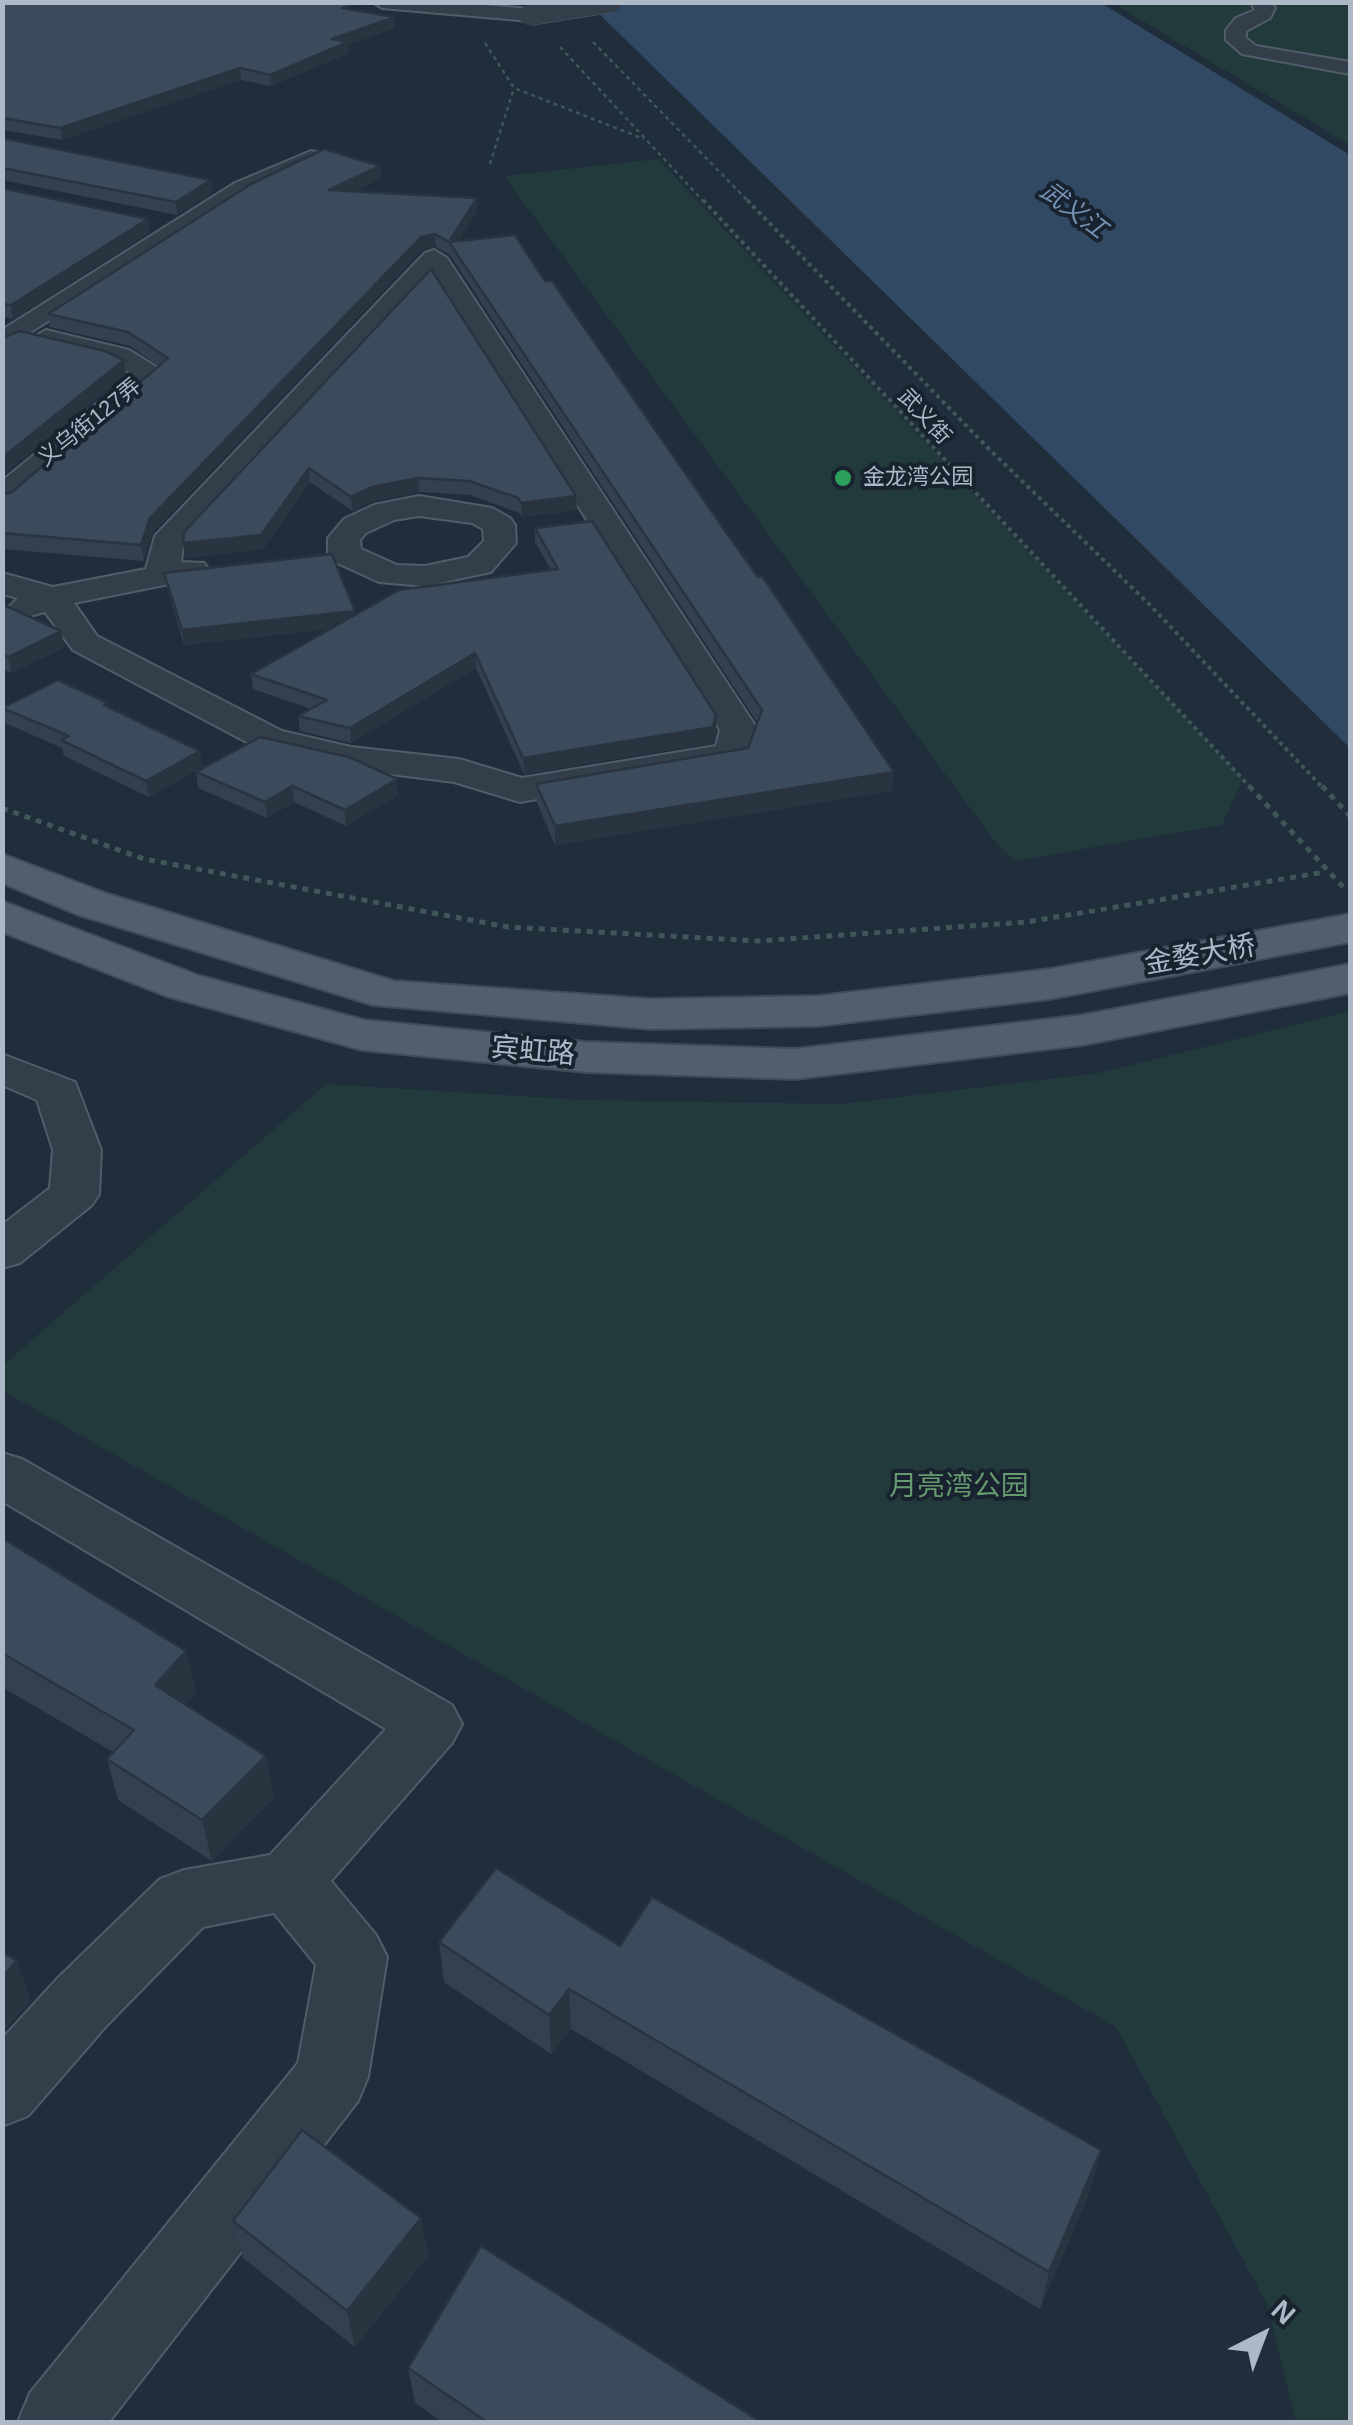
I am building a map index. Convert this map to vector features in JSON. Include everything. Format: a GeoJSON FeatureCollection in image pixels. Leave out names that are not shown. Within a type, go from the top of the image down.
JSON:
{"type":"FeatureCollection","features":[{"type":"Feature","properties":{"kind":"main road","name":"宾虹路"},"geometry":{"type":"LineString","coordinates":[[2,868],[92,904],[390,995],[651,1014],[818,1011],[1050,984]]}},
{"type":"Feature","properties":{"kind":"main road","name":"宾虹路"},"geometry":{"type":"LineString","coordinates":[[2,915],[183,986],[380,1037],[586,1057],[795,1064],[1083,1030]]}},
{"type":"Feature","properties":{"kind":"main road","name":"金婺大桥"},"geometry":{"type":"LineString","coordinates":[[1050,984],[1350,928]]}},
{"type":"Feature","properties":{"kind":"main road","name":"金婺大桥"},"geometry":{"type":"LineString","coordinates":[[1083,1030],[1350,979]]}},
{"type":"Feature","properties":{"kind":"street"},"geometry":{"type":"LineString","coordinates":[[382,2],[415,8],[530,15],[611,2]]}},
{"type":"Feature","properties":{"kind":"street"},"geometry":{"type":"LineString","coordinates":[[1260,2],[1266,8],[1263,14],[1236,30],[1236,40],[1249,50],[1296,62],[1350,68]]}},
{"type":"Feature","properties":{"kind":"street"},"geometry":{"type":"LineString","coordinates":[[8,334],[185,228],[243,188],[325,152]]}},
{"type":"Feature","properties":{"kind":"street"},"geometry":{"type":"LineString","coordinates":[[205,180],[243,188]]}},
{"type":"Feature","properties":{"kind":"street"},"geometry":{"type":"LineString","coordinates":[[148,220],[185,228]]}},
{"type":"Feature","properties":{"kind":"street"},"geometry":{"type":"LineString","coordinates":[[2,584],[52,597],[86,643],[269,740],[351,758],[459,771],[520,790],[733,755],[739,730],[434,258],[167,543],[162,574]]}},
{"type":"Feature","properties":{"kind":"street","name":"义乌街127弄"},"geometry":{"type":"LineString","coordinates":[[2,498],[52,452],[152,373],[119,356],[8,334]]}},
{"type":"Feature","properties":{"kind":"street"},"geometry":{"type":"LineString","coordinates":[[308,558],[345,554],[391,575],[454,572],[479,565],[500,543],[500,526],[481,516],[420,506],[385,512],[356,526],[344,538],[345,554]]}},
{"type":"Feature","properties":{"kind":"street"},"geometry":{"type":"LineString","coordinates":[[568,524],[603,520]]}},
{"type":"Feature","properties":{"kind":"street"},"geometry":{"type":"LineString","coordinates":[[500,533],[534,529]]}},
{"type":"Feature","properties":{"kind":"street"},"geometry":{"type":"LineString","coordinates":[[2,615],[52,597],[162,574],[217,568]]}},
{"type":"Feature","properties":{"kind":"street"},"geometry":{"type":"LineString","coordinates":[[2,1068],[58,1092],[77,1150],[74,1194],[2,1252]]}},
{"type":"Feature","properties":{"kind":"street"},"geometry":{"type":"LineString","coordinates":[[2,1474],[430,1724],[289,1881],[184,1900],[82,2002],[2,2092]]}},
{"type":"Feature","properties":{"kind":"street"},"geometry":{"type":"LineString","coordinates":[[59,2422],[332,2077],[352,1957],[289,1881]]}},
{"type":"Feature","properties":{"kind":"path"},"geometry":{"type":"LineString","coordinates":[[415,8],[478,32],[514,88],[646,140]]}},
{"type":"Feature","properties":{"kind":"path","name":"武义街"},"geometry":{"type":"LineString","coordinates":[[530,15],[1350,894]]}},
{"type":"Feature","properties":{"kind":"path"},"geometry":{"type":"LineString","coordinates":[[592,41],[990,450],[1149,604],[1350,816]]}},
{"type":"Feature","properties":{"kind":"path"},"geometry":{"type":"LineString","coordinates":[[490,164],[514,88]]}},
{"type":"Feature","properties":{"kind":"path"},"geometry":{"type":"LineString","coordinates":[[2,808],[144,859],[508,927],[758,942],[1027,922],[1326,872]]}},
{"type":"Feature","properties":{"kind":"green space"},"geometry":{"type":"Polygon","coordinates":[[[1113,3],[1350,3],[1350,145],[1253,87],[1113,3]]]}},
{"type":"Feature","properties":{"kind":"green space","name":"金龙湾公园"},"geometry":{"type":"Polygon","coordinates":[[[658,159],[1243,779],[1222,825],[1014,861],[996,843],[504,176],[658,159]]]}},
{"type":"Feature","properties":{"kind":"green space","name":"月亮湾公园"},"geometry":{"type":"Polygon","coordinates":[[[1350,1011],[1350,2422],[1296,2422],[1267,2304],[1116,2027],[3,1391],[2,1366],[326,1084],[584,1100],[842,1104],[1099,1073],[1350,1011]]]}},
{"type":"Feature","properties":{"kind":"water","name":"武义江"},"geometry":{"type":"Polygon","coordinates":[[[588,3],[1101,3],[1350,155],[1350,748],[588,3]]]}},
{"type":"Feature","properties":{"kind":"building"},"geometry":{"type":"Polygon","coordinates":[[[348,2],[357,4],[342,8],[395,17],[332,39],[348,42],[270,75],[240,68],[60,128],[2,118],[2,4],[348,2]]]}},
{"type":"Feature","properties":{"kind":"building"},"geometry":{"type":"Polygon","coordinates":[[[2,138],[211,180],[176,202],[2,168],[2,138]]]}},
{"type":"Feature","properties":{"kind":"building"},"geometry":{"type":"Polygon","coordinates":[[[324,149],[380,166],[329,190],[477,198],[449,242],[435,234],[421,237],[150,518],[141,545],[2,533],[2,495],[12,492],[168,358],[128,332],[48,314],[251,184],[324,149]]]}},
{"type":"Feature","properties":{"kind":"building"},"geometry":{"type":"Polygon","coordinates":[[[2,188],[148,219],[11,305],[2,304],[2,188]]]}},
{"type":"Feature","properties":{"kind":"building"},"geometry":{"type":"Polygon","coordinates":[[[515,235],[545,281],[552,281],[758,577],[762,576],[894,772],[555,826],[536,784],[748,748],[762,710],[449,242],[515,235]]]}},
{"type":"Feature","properties":{"kind":"building"},"geometry":{"type":"Polygon","coordinates":[[[431,269],[576,496],[521,503],[518,498],[469,481],[418,478],[372,487],[351,497],[309,468],[261,535],[183,543],[184,532],[431,269]]]}},
{"type":"Feature","properties":{"kind":"building"},"geometry":{"type":"Polygon","coordinates":[[[20,331],[105,351],[124,360],[2,458],[2,338],[20,331]]]}},
{"type":"Feature","properties":{"kind":"building"},"geometry":{"type":"Polygon","coordinates":[[[592,521],[716,715],[713,727],[523,758],[475,653],[350,728],[298,716],[327,700],[251,674],[399,590],[558,569],[535,528],[592,521]]]}},
{"type":"Feature","properties":{"kind":"building"},"geometry":{"type":"Polygon","coordinates":[[[332,554],[355,611],[182,630],[164,573],[332,554]]]}},
{"type":"Feature","properties":{"kind":"building"},"geometry":{"type":"Polygon","coordinates":[[[2,604],[61,631],[8,657],[2,654],[2,604]]]}},
{"type":"Feature","properties":{"kind":"building"},"geometry":{"type":"Polygon","coordinates":[[[58,680],[200,751],[146,781],[61,740],[69,736],[2,708],[58,680]]]}},
{"type":"Feature","properties":{"kind":"building"},"geometry":{"type":"Polygon","coordinates":[[[260,737],[349,757],[397,779],[345,810],[292,786],[265,802],[196,772],[260,737]]]}},
{"type":"Feature","properties":{"kind":"building"},"geometry":{"type":"Polygon","coordinates":[[[2,1538],[186,1651],[155,1685],[266,1756],[202,1820],[107,1759],[134,1730],[2,1653],[2,1538]]]}},
{"type":"Feature","properties":{"kind":"building"},"geometry":{"type":"Polygon","coordinates":[[[496,1868],[620,1946],[652,1897],[1101,2150],[1049,2272],[569,1989],[549,2015],[439,1942],[496,1868]]]}},
{"type":"Feature","properties":{"kind":"building"},"geometry":{"type":"Polygon","coordinates":[[[2,1952],[17,1961],[2,1977],[2,1952]]]}},
{"type":"Feature","properties":{"kind":"building"},"geometry":{"type":"Polygon","coordinates":[[[302,2130],[421,2218],[347,2311],[233,2221],[302,2130]]]}},
{"type":"Feature","properties":{"kind":"building"},"geometry":{"type":"Polygon","coordinates":[[[481,2246],[761,2422],[487,2422],[408,2368],[481,2246]]]}},
{"type":"Feature","properties":{"kind":"place","name":"金龙湾公园"},"geometry":{"type":"Point","coordinates":[843,478]}}]}
